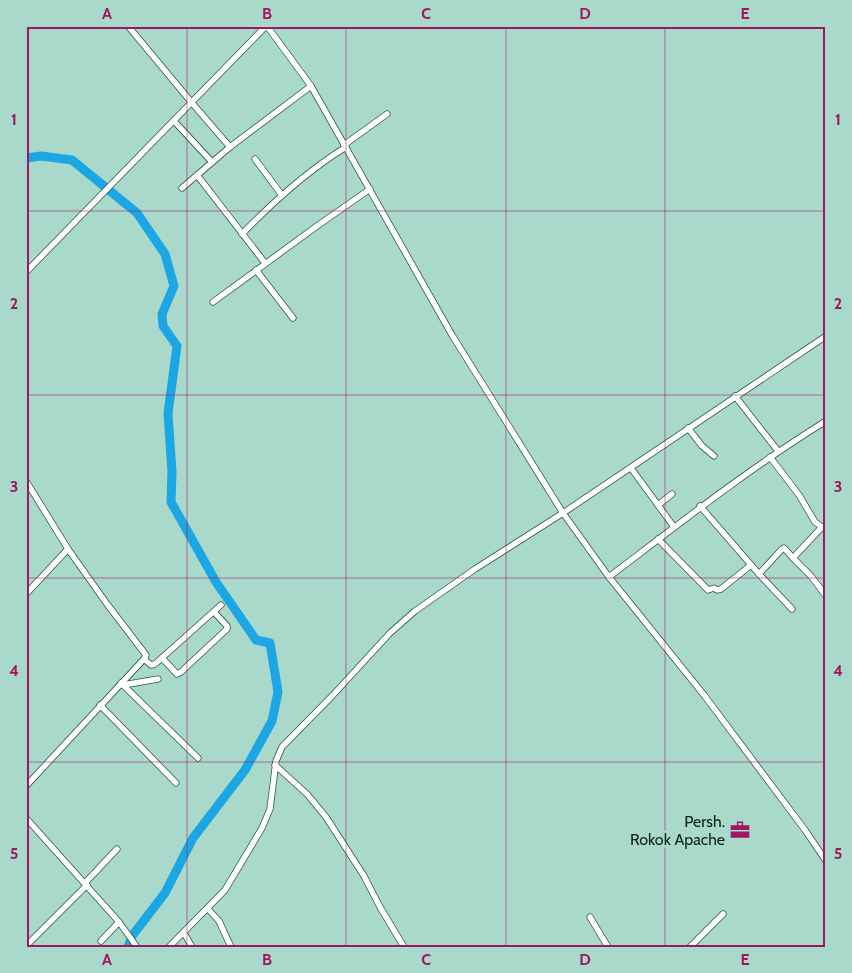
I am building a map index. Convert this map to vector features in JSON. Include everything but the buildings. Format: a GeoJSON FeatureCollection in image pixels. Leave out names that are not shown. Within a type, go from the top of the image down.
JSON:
{"type":"FeatureCollection","features":[{"type":"Feature","properties":{"kind":"street"},"geometry":{"type":"LineString","coordinates":[[128,26],[230,147]]}},
{"type":"Feature","properties":{"kind":"street"},"geometry":{"type":"LineString","coordinates":[[26,272],[113,185],[266,26],[311,86],[443,319],[563,513],[609,576],[704,695],[826,861]]}},
{"type":"Feature","properties":{"kind":"street"},"geometry":{"type":"LineString","coordinates":[[182,188],[230,147],[311,86]]}},
{"type":"Feature","properties":{"kind":"street"},"geometry":{"type":"LineString","coordinates":[[242,234],[282,194],[387,114]]}},
{"type":"Feature","properties":{"kind":"street"},"geometry":{"type":"LineString","coordinates":[[174,121],[212,162]]}},
{"type":"Feature","properties":{"kind":"street"},"geometry":{"type":"LineString","coordinates":[[255,160],[282,194]]}},
{"type":"Feature","properties":{"kind":"street"},"geometry":{"type":"LineString","coordinates":[[197,175],[265,263]]}},
{"type":"Feature","properties":{"kind":"street"},"geometry":{"type":"LineString","coordinates":[[214,302],[265,263],[370,190]]}},
{"type":"Feature","properties":{"kind":"street"},"geometry":{"type":"LineString","coordinates":[[256,270],[292,318]]}},
{"type":"Feature","properties":{"kind":"street"},"geometry":{"type":"LineString","coordinates":[[170,947],[225,890],[262,828],[270,809],[275,765],[282,747],[399,625],[429,601],[475,569],[563,513],[826,336]]}},
{"type":"Feature","properties":{"kind":"street"},"geometry":{"type":"LineString","coordinates":[[735,396],[778,451]]}},
{"type":"Feature","properties":{"kind":"street"},"geometry":{"type":"LineString","coordinates":[[609,576],[700,506],[778,451],[826,421]]}},
{"type":"Feature","properties":{"kind":"street"},"geometry":{"type":"LineString","coordinates":[[688,428],[702,446],[714,456]]}},
{"type":"Feature","properties":{"kind":"street"},"geometry":{"type":"LineString","coordinates":[[770,457],[799,495],[813,519],[824,527],[793,558]]}},
{"type":"Feature","properties":{"kind":"street"},"geometry":{"type":"LineString","coordinates":[[630,468],[674,527]]}},
{"type":"Feature","properties":{"kind":"street"},"geometry":{"type":"LineString","coordinates":[[26,481],[68,549],[107,604],[146,652],[144,659],[122,684],[100,705],[26,786]]}},
{"type":"Feature","properties":{"kind":"street"},"geometry":{"type":"LineString","coordinates":[[658,505],[672,494]]}},
{"type":"Feature","properties":{"kind":"street"},"geometry":{"type":"LineString","coordinates":[[700,506],[792,609]]}},
{"type":"Feature","properties":{"kind":"street"},"geometry":{"type":"LineString","coordinates":[[658,539],[708,590],[714,588],[717,590],[721,589],[751,564]]}},
{"type":"Feature","properties":{"kind":"street"},"geometry":{"type":"LineString","coordinates":[[759,574],[783,548],[811,576],[826,596]]}},
{"type":"Feature","properties":{"kind":"street"},"geometry":{"type":"LineString","coordinates":[[26,594],[68,549]]}},
{"type":"Feature","properties":{"kind":"street"},"geometry":{"type":"LineString","coordinates":[[144,659],[152,665],[162,658],[221,605]]}},
{"type":"Feature","properties":{"kind":"street"},"geometry":{"type":"LineString","coordinates":[[162,658],[177,674],[181,672],[227,630],[227,626],[214,612]]}},
{"type":"Feature","properties":{"kind":"street"},"geometry":{"type":"LineString","coordinates":[[122,684],[158,679]]}},
{"type":"Feature","properties":{"kind":"street"},"geometry":{"type":"LineString","coordinates":[[122,684],[198,758]]}},
{"type":"Feature","properties":{"kind":"street"},"geometry":{"type":"LineString","coordinates":[[100,705],[176,783]]}},
{"type":"Feature","properties":{"kind":"street"},"geometry":{"type":"LineString","coordinates":[[275,765],[307,794],[326,817],[356,863],[404,947]]}},
{"type":"Feature","properties":{"kind":"street"},"geometry":{"type":"LineString","coordinates":[[26,818],[119,922],[135,944]]}},
{"type":"Feature","properties":{"kind":"street"},"geometry":{"type":"LineString","coordinates":[[26,946],[118,849]]}},
{"type":"Feature","properties":{"kind":"street"},"geometry":{"type":"LineString","coordinates":[[208,909],[219,921],[231,947]]}},
{"type":"Feature","properties":{"kind":"street"},"geometry":{"type":"LineString","coordinates":[[690,947],[723,914]]}},
{"type":"Feature","properties":{"kind":"street"},"geometry":{"type":"LineString","coordinates":[[590,917],[608,947]]}},
{"type":"Feature","properties":{"kind":"street"},"geometry":{"type":"LineString","coordinates":[[101,940],[119,922]]}},
{"type":"Feature","properties":{"kind":"street"},"geometry":{"type":"LineString","coordinates":[[184,933],[192,947]]}},
{"type":"Feature","properties":{"kind":"waterway"},"geometry":{"type":"LineString","coordinates":[[26,158],[41,156],[72,160],[137,213],[165,254],[174,286],[162,314],[163,326],[177,346],[168,413],[172,472],[171,502],[216,582],[256,640],[270,643],[278,692],[272,721],[245,770],[193,838],[165,893],[132,936],[128,947]]}},
{"type":"Feature","properties":{"kind":"place","name":"Persh. Rokok Apache"},"geometry":{"type":"Point","coordinates":[740,830]}}]}
